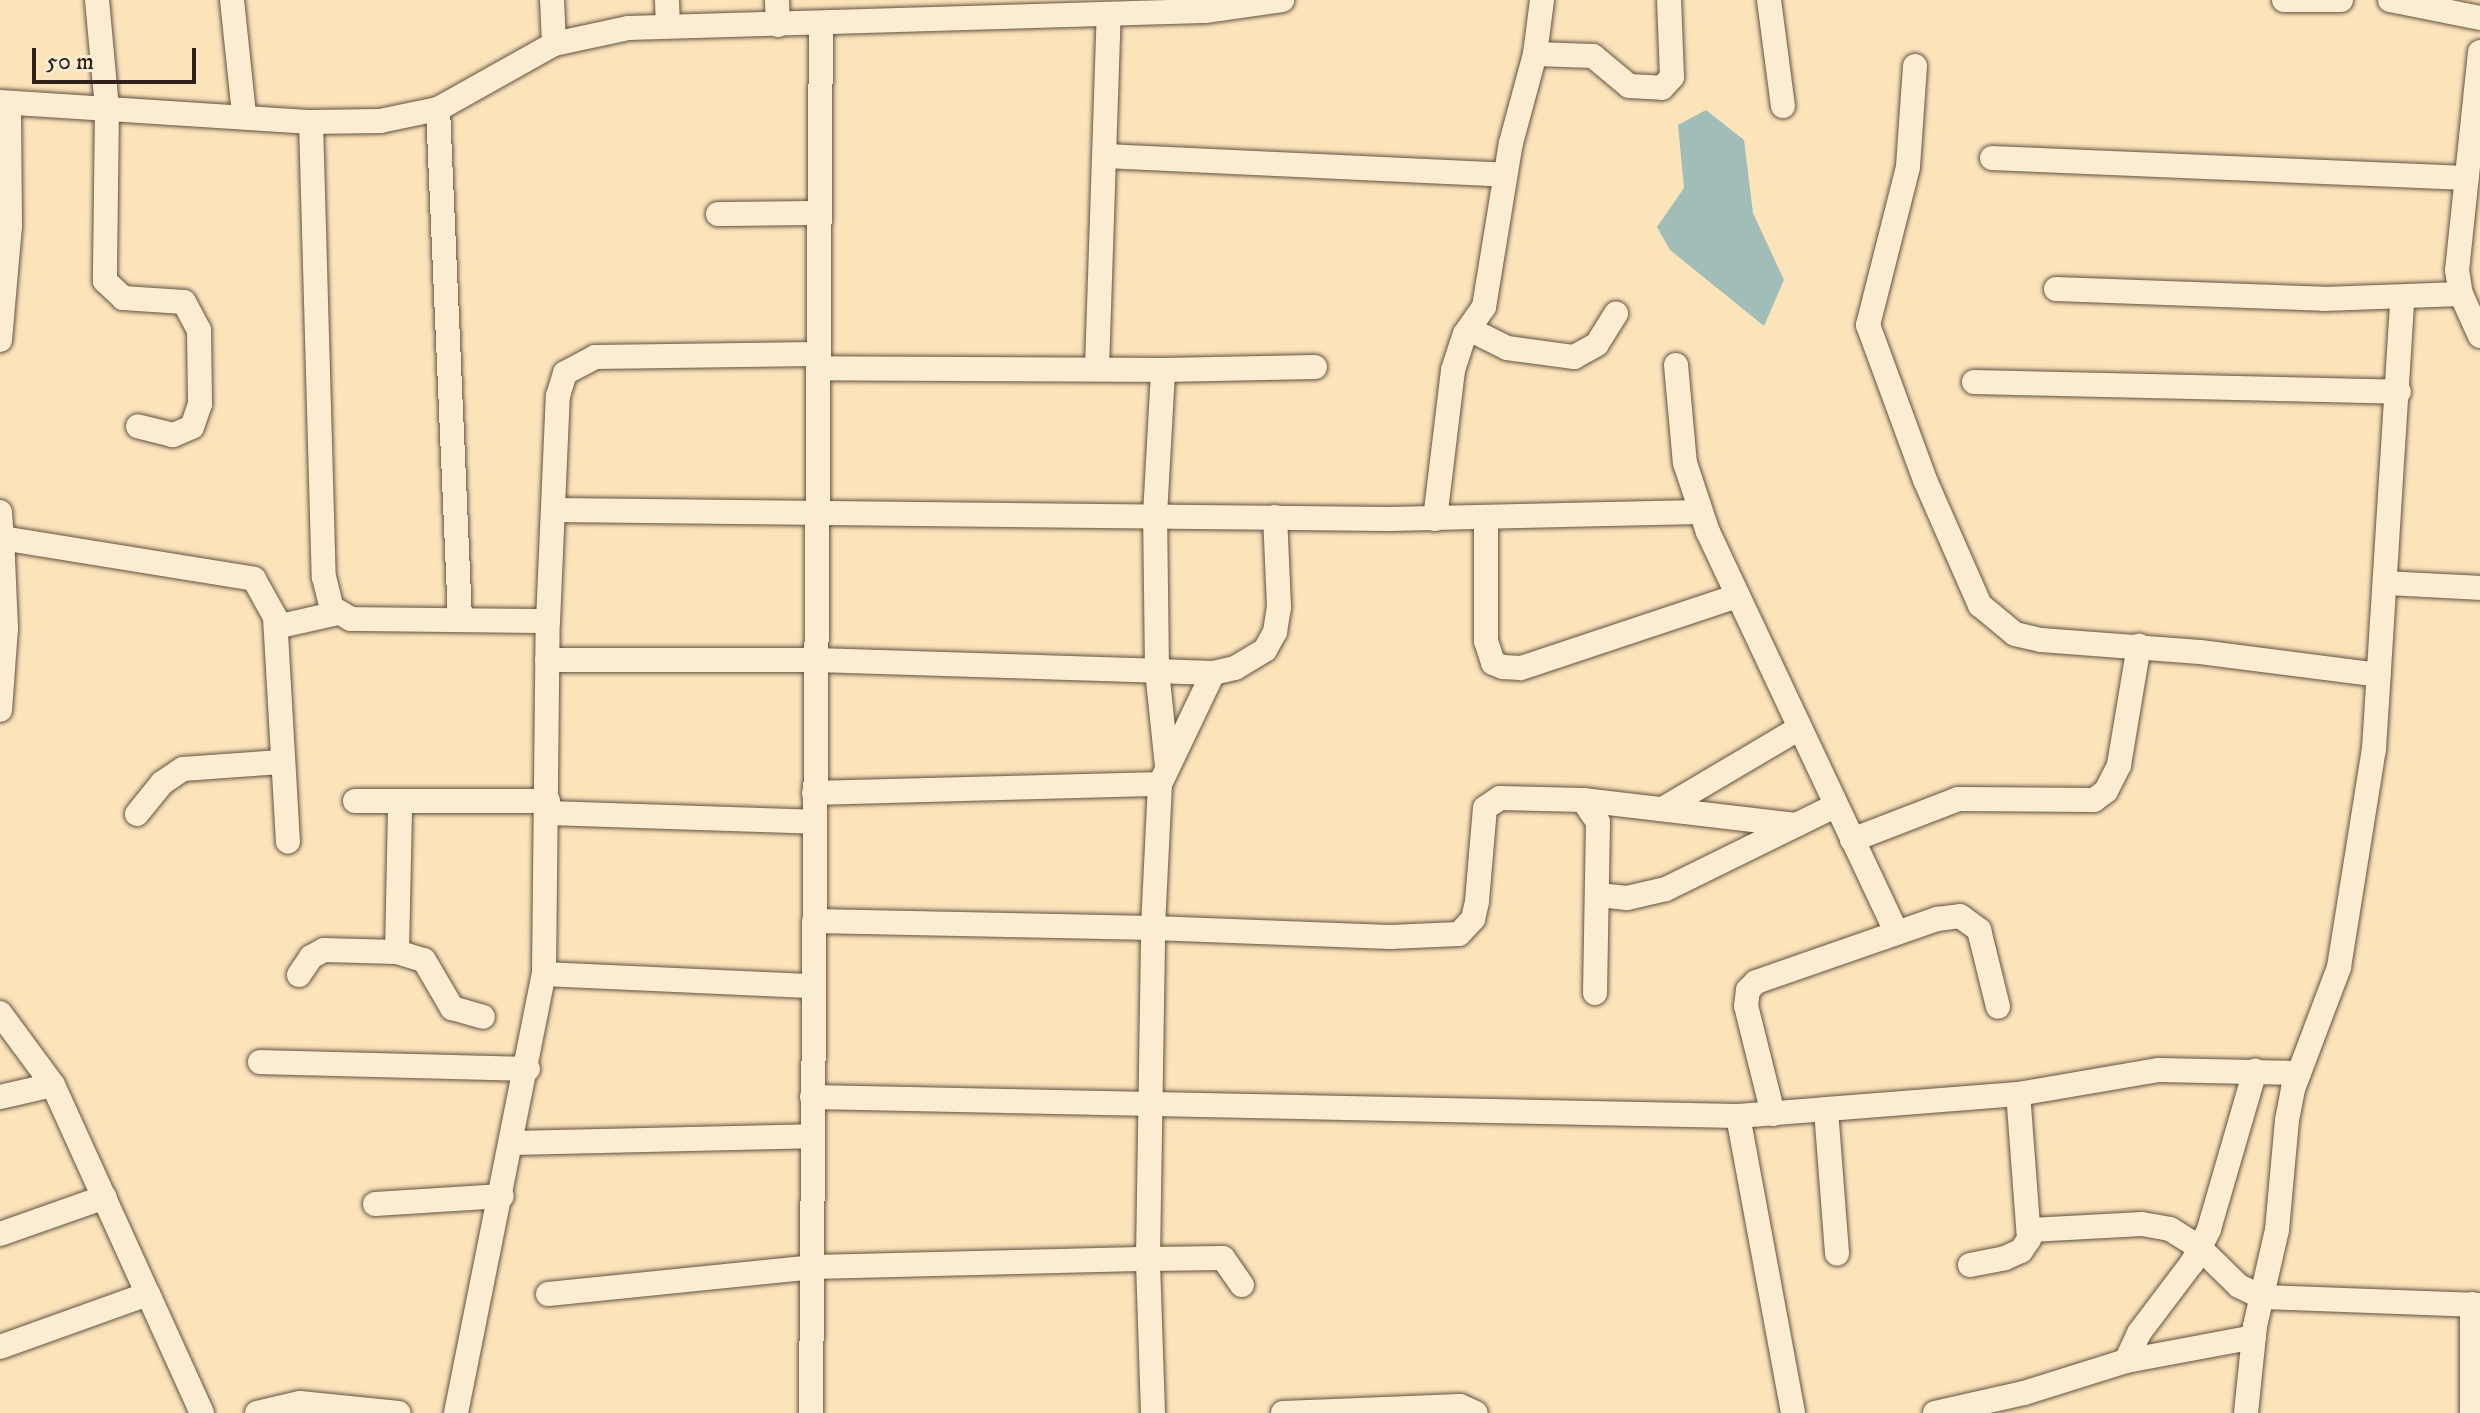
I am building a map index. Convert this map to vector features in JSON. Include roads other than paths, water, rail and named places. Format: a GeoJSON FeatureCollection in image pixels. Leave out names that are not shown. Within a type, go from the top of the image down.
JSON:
{"type":"FeatureCollection","features":[{"type":"Feature","properties":{"kind":"street"},"geometry":{"type":"LineString","coordinates":[[97,0],[107,107],[105,281],[123,298],[184,302],[199,330],[200,404],[192,427],[173,435],[138,426]]}},
{"type":"Feature","properties":{"kind":"street"},"geometry":{"type":"LineString","coordinates":[[232,0],[244,114]]}},
{"type":"Feature","properties":{"kind":"street"},"geometry":{"type":"LineString","coordinates":[[552,0],[554,44]]}},
{"type":"Feature","properties":{"kind":"street"},"geometry":{"type":"LineString","coordinates":[[777,0],[778,25]]}},
{"type":"Feature","properties":{"kind":"street"},"geometry":{"type":"LineString","coordinates":[[0,340],[10,226],[4,103],[244,114],[311,122],[380,121],[438,109],[554,44],[668,12],[778,25],[821,25],[978,9],[1109,14],[1205,11],[1282,0]]}},
{"type":"Feature","properties":{"kind":"street"},"geometry":{"type":"LineString","coordinates":[[1435,519],[1453,370],[1469,329],[1484,307],[1505,175],[1535,54],[1542,0]]}},
{"type":"Feature","properties":{"kind":"street"},"geometry":{"type":"LineString","coordinates":[[1535,54],[1593,56],[1629,86],[1662,88],[1672,77],[1669,0]]}},
{"type":"Feature","properties":{"kind":"street"},"geometry":{"type":"LineString","coordinates":[[1769,0],[1783,106]]}},
{"type":"Feature","properties":{"kind":"street"},"geometry":{"type":"LineString","coordinates":[[2284,0],[2341,0]]}},
{"type":"Feature","properties":{"kind":"street"},"geometry":{"type":"LineString","coordinates":[[2390,0],[2480,18]]}},
{"type":"Feature","properties":{"kind":"street"},"geometry":{"type":"LineString","coordinates":[[1097,368],[1109,14]]}},
{"type":"Feature","properties":{"kind":"street"},"geometry":{"type":"LineString","coordinates":[[811,1413],[815,1267],[811,1136],[821,25]]}},
{"type":"Feature","properties":{"kind":"street"},"geometry":{"type":"LineString","coordinates":[[2480,52],[2457,270],[2461,294],[2480,336]]}},
{"type":"Feature","properties":{"kind":"street"},"geometry":{"type":"LineString","coordinates":[[1915,66],[1908,167],[1891,244],[1869,308],[1873,345],[1971,586],[1996,622],[2041,640],[2139,646],[2379,675]]}},
{"type":"Feature","properties":{"kind":"street"},"geometry":{"type":"LineString","coordinates":[[438,109],[460,620]]}},
{"type":"Feature","properties":{"kind":"street"},"geometry":{"type":"LineString","coordinates":[[311,122],[324,577],[338,613]]}},
{"type":"Feature","properties":{"kind":"street"},"geometry":{"type":"LineString","coordinates":[[1106,156],[1505,175]]}},
{"type":"Feature","properties":{"kind":"street"},"geometry":{"type":"LineString","coordinates":[[1992,158],[2467,178]]}},
{"type":"Feature","properties":{"kind":"street"},"geometry":{"type":"LineString","coordinates":[[718,214],[818,213]]}},
{"type":"Feature","properties":{"kind":"street"},"geometry":{"type":"LineString","coordinates":[[2056,289],[2402,299],[2461,294]]}},
{"type":"Feature","properties":{"kind":"street"},"geometry":{"type":"LineString","coordinates":[[2246,1413],[2254,1337],[2277,1230],[2287,1120],[2299,1073],[2339,967],[2374,749],[2399,392],[2402,299]]}},
{"type":"Feature","properties":{"kind":"street"},"geometry":{"type":"LineString","coordinates":[[1469,329],[1507,348],[1574,357],[1597,344],[1616,313]]}},
{"type":"Feature","properties":{"kind":"street"},"geometry":{"type":"LineString","coordinates":[[456,1413],[528,1069],[544,974],[548,621],[558,396],[565,373],[595,357],[1163,370],[1315,367]]}},
{"type":"Feature","properties":{"kind":"street"},"geometry":{"type":"LineString","coordinates":[[1676,365],[1679,432],[1700,512],[1735,597],[1897,933]]}},
{"type":"Feature","properties":{"kind":"street"},"geometry":{"type":"LineString","coordinates":[[1153,1413],[1148,1259],[1154,1101],[1153,928],[1164,775],[1157,671],[1155,515],[1163,370]]}},
{"type":"Feature","properties":{"kind":"street"},"geometry":{"type":"LineString","coordinates":[[1974,382],[2399,392]]}},
{"type":"Feature","properties":{"kind":"street"},"geometry":{"type":"LineString","coordinates":[[555,510],[1435,519],[1700,512]]}},
{"type":"Feature","properties":{"kind":"street"},"geometry":{"type":"LineString","coordinates":[[0,512],[6,628],[0,710]]}},
{"type":"Feature","properties":{"kind":"street"},"geometry":{"type":"LineString","coordinates":[[547,660],[816,660],[1213,673],[1253,660],[1275,632],[1280,578],[1275,517]]}},
{"type":"Feature","properties":{"kind":"street"},"geometry":{"type":"LineString","coordinates":[[1486,519],[1486,641],[1493,663],[1503,667],[1521,668],[1735,597]]}},
{"type":"Feature","properties":{"kind":"street"},"geometry":{"type":"LineString","coordinates":[[2,538],[254,579],[272,604],[276,627],[281,762],[288,842]]}},
{"type":"Feature","properties":{"kind":"street"},"geometry":{"type":"LineString","coordinates":[[2385,583],[2480,588]]}},
{"type":"Feature","properties":{"kind":"street"},"geometry":{"type":"LineString","coordinates":[[276,627],[338,613],[351,619],[548,621]]}},
{"type":"Feature","properties":{"kind":"street"},"geometry":{"type":"LineString","coordinates":[[1852,840],[1958,799],[2094,800],[2106,791],[2119,765],[2139,646]]}},
{"type":"Feature","properties":{"kind":"street"},"geometry":{"type":"LineString","coordinates":[[1164,775],[1213,673]]}},
{"type":"Feature","properties":{"kind":"street"},"geometry":{"type":"LineString","coordinates":[[1666,807],[1798,729]]}},
{"type":"Feature","properties":{"kind":"street"},"geometry":{"type":"LineString","coordinates":[[137,814],[162,783],[183,769],[281,762]]}},
{"type":"Feature","properties":{"kind":"street"},"geometry":{"type":"LineString","coordinates":[[814,793],[1164,775]]}},
{"type":"Feature","properties":{"kind":"street"},"geometry":{"type":"LineString","coordinates":[[814,921],[1153,928],[1390,937],[1459,934],[1473,919],[1477,901],[1485,808],[1500,798],[1583,800],[1666,807],[1796,825]]}},
{"type":"Feature","properties":{"kind":"street"},"geometry":{"type":"LineString","coordinates":[[1583,800],[1598,822],[1595,993]]}},
{"type":"Feature","properties":{"kind":"street"},"geometry":{"type":"LineString","coordinates":[[355,801],[548,807],[814,822]]}},
{"type":"Feature","properties":{"kind":"street"},"geometry":{"type":"LineString","coordinates":[[397,952],[400,803]]}},
{"type":"Feature","properties":{"kind":"street"},"geometry":{"type":"LineString","coordinates":[[1598,895],[1650,895],[1835,806]]}},
{"type":"Feature","properties":{"kind":"street"},"geometry":{"type":"LineString","coordinates":[[1773,1114],[1746,1006],[1748,990],[1756,982],[1951,915],[1970,921],[1979,930],[1998,1007]]}},
{"type":"Feature","properties":{"kind":"street"},"geometry":{"type":"LineString","coordinates":[[299,975],[311,957],[324,950],[397,952],[424,960],[452,1008],[483,1017]]}},
{"type":"Feature","properties":{"kind":"street"},"geometry":{"type":"LineString","coordinates":[[544,974],[813,986]]}},
{"type":"Feature","properties":{"kind":"street"},"geometry":{"type":"LineString","coordinates":[[0,1013],[53,1085],[148,1294],[195,1411]]}},
{"type":"Feature","properties":{"kind":"street"},"geometry":{"type":"LineString","coordinates":[[260,1062],[528,1069]]}},
{"type":"Feature","properties":{"kind":"street"},"geometry":{"type":"LineString","coordinates":[[812,1097],[1154,1101],[1738,1116],[2018,1094],[2159,1070],[2299,1073]]}},
{"type":"Feature","properties":{"kind":"street"},"geometry":{"type":"LineString","coordinates":[[2126,1361],[2139,1333],[2200,1248],[2255,1071]]}},
{"type":"Feature","properties":{"kind":"street"},"geometry":{"type":"LineString","coordinates":[[0,1097],[53,1085]]}},
{"type":"Feature","properties":{"kind":"street"},"geometry":{"type":"LineString","coordinates":[[1970,1265],[2021,1251],[2031,1230],[2018,1094]]}},
{"type":"Feature","properties":{"kind":"street"},"geometry":{"type":"LineString","coordinates":[[1826,1110],[1837,1254]]}},
{"type":"Feature","properties":{"kind":"street"},"geometry":{"type":"LineString","coordinates":[[1738,1116],[1793,1413]]}},
{"type":"Feature","properties":{"kind":"street"},"geometry":{"type":"LineString","coordinates":[[513,1143],[811,1136]]}},
{"type":"Feature","properties":{"kind":"street"},"geometry":{"type":"LineString","coordinates":[[375,1204],[502,1196]]}},
{"type":"Feature","properties":{"kind":"street"},"geometry":{"type":"LineString","coordinates":[[0,1234],[105,1197]]}},
{"type":"Feature","properties":{"kind":"street"},"geometry":{"type":"LineString","coordinates":[[2031,1230],[2142,1224],[2170,1229],[2200,1248],[2239,1286],[2262,1297],[2476,1304],[2472,1413]]}},
{"type":"Feature","properties":{"kind":"street"},"geometry":{"type":"LineString","coordinates":[[548,1294],[815,1267],[1223,1258],[1242,1285]]}},
{"type":"Feature","properties":{"kind":"street"},"geometry":{"type":"LineString","coordinates":[[0,1347],[148,1294]]}},
{"type":"Feature","properties":{"kind":"street"},"geometry":{"type":"LineString","coordinates":[[1935,1413],[2024,1393],[2126,1361],[2254,1337]]}},
{"type":"Feature","properties":{"kind":"street"},"geometry":{"type":"LineString","coordinates":[[257,1413],[300,1403],[383,1411]]}},
{"type":"Feature","properties":{"kind":"street"},"geometry":{"type":"LineString","coordinates":[[1283,1413],[1460,1406],[1476,1413]]}},
{"type":"Feature","properties":{"kind":"water"},"geometry":{"type":"Polygon","coordinates":[[[1706,110],[1744,140],[1753,213],[1784,280],[1764,326],[1670,250],[1657,227],[1684,188],[1678,125],[1706,110]]]}}]}
